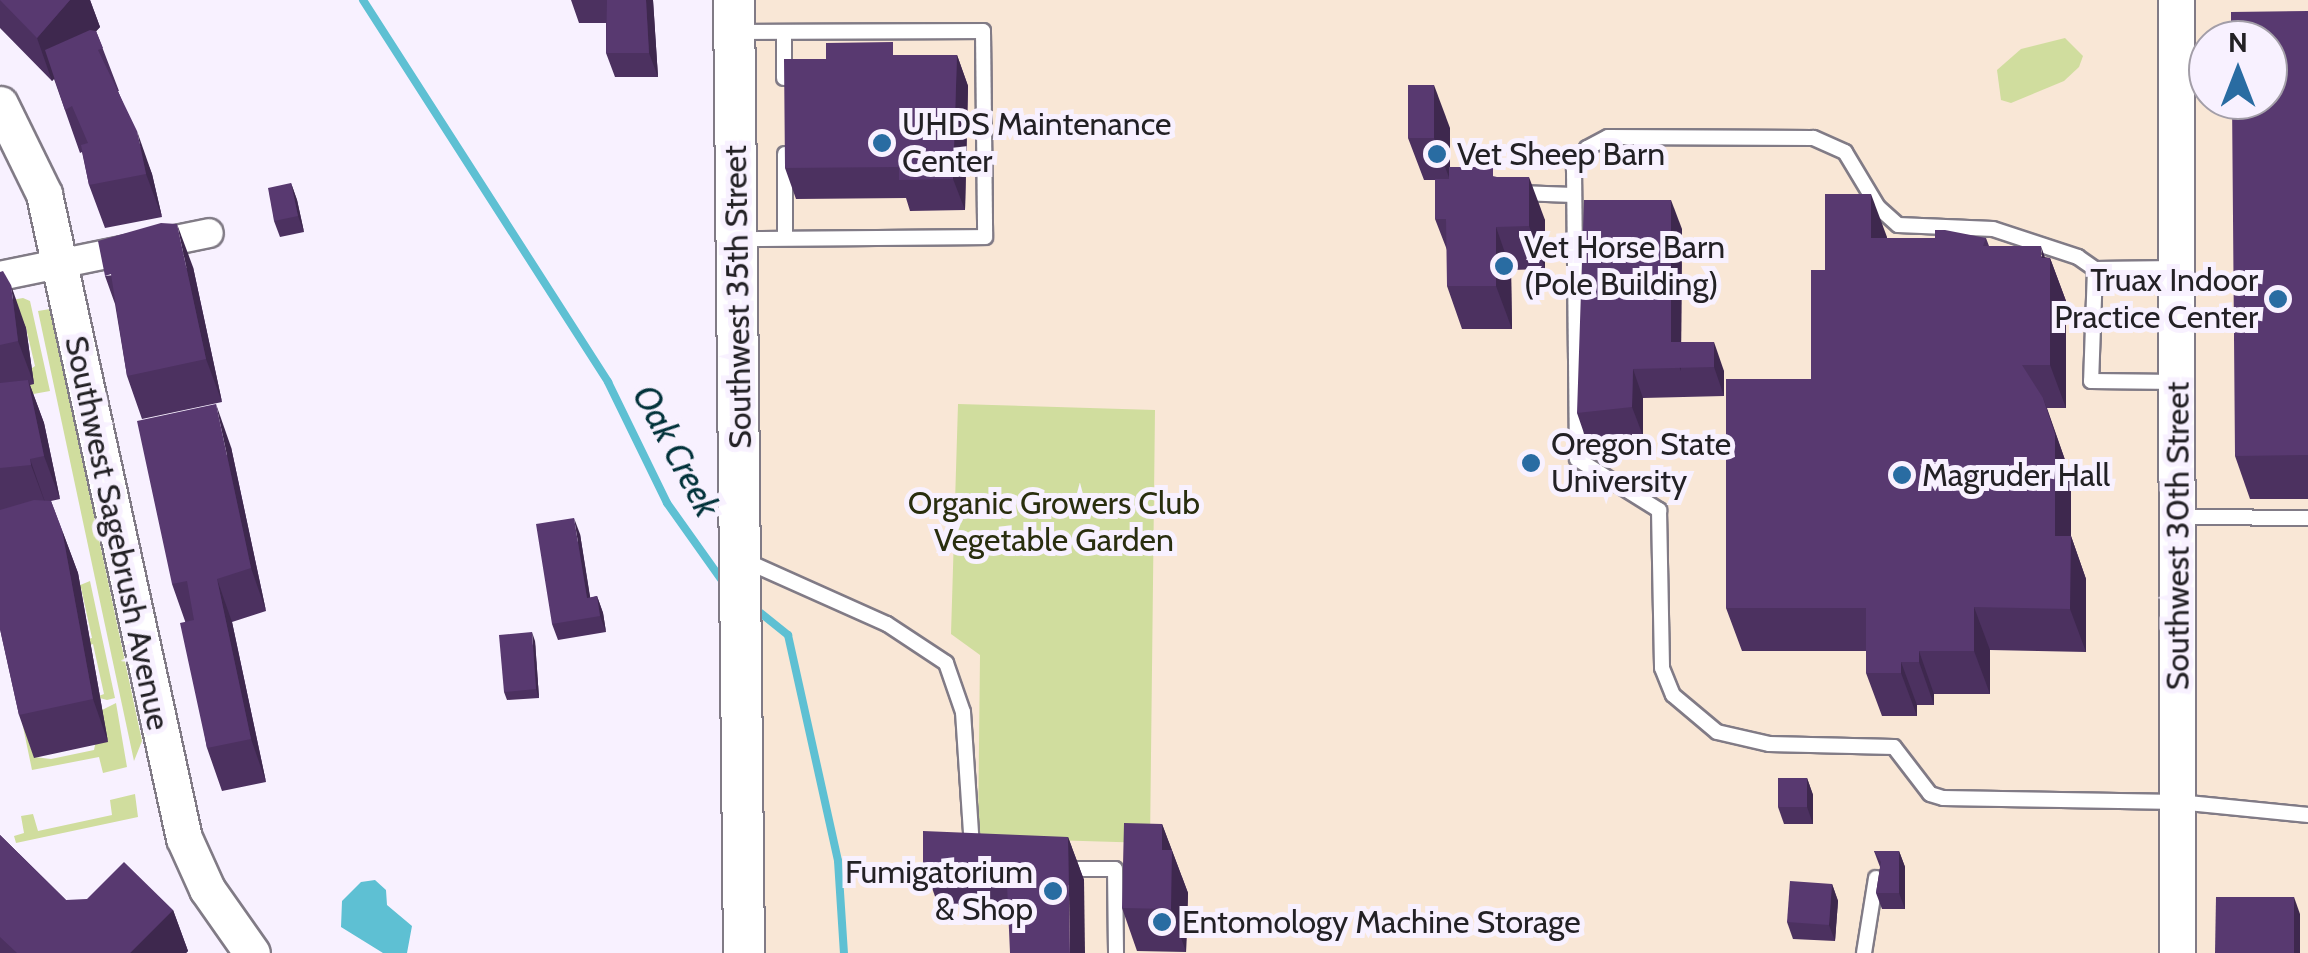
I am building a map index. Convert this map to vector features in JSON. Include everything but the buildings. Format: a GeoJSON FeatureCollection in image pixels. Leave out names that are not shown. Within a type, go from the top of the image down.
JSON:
{"type":"FeatureCollection","features":[{"type":"Feature","properties":{"kind":"main road","name":"Southwest 35th Street"},"geometry":{"type":"LineString","coordinates":[[734,16],[744,953]]}},
{"type":"Feature","properties":{"kind":"street","name":"Southwest 30th Street"},"geometry":{"type":"LineString","coordinates":[[2176,0],[2176,953]]}},
{"type":"Feature","properties":{"kind":"street","name":"Southwest Sagebrush Avenue"},"geometry":{"type":"LineString","coordinates":[[0,104],[33,163],[60,263],[176,812],[208,889],[252,953]]}},
{"type":"Feature","properties":{"kind":"street"},"geometry":{"type":"LineString","coordinates":[[0,276],[209,232]]}},
{"type":"Feature","properties":{"kind":"lane"},"geometry":{"type":"LineString","coordinates":[[734,16],[784,32],[983,31],[985,237],[737,239]]}},
{"type":"Feature","properties":{"kind":"lane"},"geometry":{"type":"LineString","coordinates":[[784,32],[784,88]]}},
{"type":"Feature","properties":{"kind":"lane"},"geometry":{"type":"LineString","coordinates":[[2178,268],[2095,269],[2078,256],[1993,230],[1898,225],[1878,207],[1845,152],[1813,138],[1608,136],[1581,157],[1574,195],[1577,459],[1659,510],[1662,668],[1673,696],[1688,712],[1737,739],[1894,748],[1930,794],[1943,798],[2178,802],[2308,816]]}},
{"type":"Feature","properties":{"kind":"lane"},"geometry":{"type":"LineString","coordinates":[[785,144],[785,238]]}},
{"type":"Feature","properties":{"kind":"lane"},"geometry":{"type":"LineString","coordinates":[[1499,193],[1574,195]]}},
{"type":"Feature","properties":{"kind":"lane"},"geometry":{"type":"LineString","coordinates":[[2095,269],[2091,381],[2179,382]]}},
{"type":"Feature","properties":{"kind":"lane"},"geometry":{"type":"LineString","coordinates":[[2178,518],[2308,518]]}},
{"type":"Feature","properties":{"kind":"lane"},"geometry":{"type":"LineString","coordinates":[[741,569],[887,624],[946,663],[963,712],[972,863]]}},
{"type":"Feature","properties":{"kind":"lane"},"geometry":{"type":"LineString","coordinates":[[1052,869],[1115,869],[1116,953]]}},
{"type":"Feature","properties":{"kind":"lane"},"geometry":{"type":"LineString","coordinates":[[1864,953],[1876,878]]}},
{"type":"Feature","properties":{"kind":"shaded area","name":"Oregon State University"},"geometry":{"type":"Polygon","coordinates":[[[749,0],[2308,0],[2308,953],[759,953],[749,0]]]}},
{"type":"Feature","properties":{"kind":"green space"},"geometry":{"type":"Polygon","coordinates":[[[2065,38],[2083,56],[2079,67],[2064,81],[2011,103],[2001,100],[1997,70],[2021,49],[2065,38]]]}},
{"type":"Feature","properties":{"kind":"green space"},"geometry":{"type":"Polygon","coordinates":[[[23,298],[30,301],[50,391],[0,400],[0,391],[35,366],[26,328],[0,302],[23,298]]]}},
{"type":"Feature","properties":{"kind":"green space"},"geometry":{"type":"Polygon","coordinates":[[[50,309],[142,741],[134,761],[38,311],[50,309]]]}},
{"type":"Feature","properties":{"kind":"green space","name":"Organic Growers Club Vegetable Garden"},"geometry":{"type":"Polygon","coordinates":[[[958,404],[1155,410],[1150,843],[978,838],[980,655],[951,634],[958,404]]]}},
{"type":"Feature","properties":{"kind":"green space"},"geometry":{"type":"Polygon","coordinates":[[[90,581],[115,698],[107,700],[96,697],[104,694],[93,644],[78,648],[77,642],[92,638],[81,588],[73,588],[90,581]]]}},
{"type":"Feature","properties":{"kind":"green space"},"geometry":{"type":"Polygon","coordinates":[[[116,703],[127,767],[103,773],[99,757],[32,770],[22,722],[34,757],[51,759],[94,750],[102,710],[116,703]]]}},
{"type":"Feature","properties":{"kind":"green space"},"geometry":{"type":"Polygon","coordinates":[[[135,794],[138,817],[16,843],[14,836],[24,833],[21,816],[33,814],[38,831],[112,815],[110,800],[135,794]]]}},
{"type":"Feature","properties":{"kind":"water"},"geometry":{"type":"Polygon","coordinates":[[[375,880],[386,890],[387,905],[412,926],[407,953],[383,953],[341,927],[342,901],[361,882],[375,880]]]}},
{"type":"Feature","properties":{"kind":"waterway","name":"Oak Creek"},"geometry":{"type":"LineString","coordinates":[[363,0],[608,382],[667,503],[726,586]]}},
{"type":"Feature","properties":{"kind":"waterway","name":"Oak Creek"},"geometry":{"type":"LineString","coordinates":[[753,607],[788,635],[838,861],[844,953]]}},
{"type":"Feature","properties":{"kind":"place","name":"UHDS Maintenance Center"},"geometry":{"type":"Point","coordinates":[882,143]}},
{"type":"Feature","properties":{"kind":"place","name":"Vet Sheep Barn"},"geometry":{"type":"Point","coordinates":[1437,154]}},
{"type":"Feature","properties":{"kind":"place","name":"Vet Horse Barn (Pole Building)"},"geometry":{"type":"Point","coordinates":[1504,266]}},
{"type":"Feature","properties":{"kind":"place","name":"Truax Indoor Practice Center"},"geometry":{"type":"Point","coordinates":[2278,299]}},
{"type":"Feature","properties":{"kind":"place","name":"Oregon State University"},"geometry":{"type":"Point","coordinates":[1531,463]}},
{"type":"Feature","properties":{"kind":"place","name":"Magruder Hall"},"geometry":{"type":"Point","coordinates":[1902,475]}},
{"type":"Feature","properties":{"kind":"place","name":"Fumigatorium & Shop"},"geometry":{"type":"Point","coordinates":[1053,891]}},
{"type":"Feature","properties":{"kind":"place","name":"Entomology Machine Storage"},"geometry":{"type":"Point","coordinates":[1162,922]}}]}
